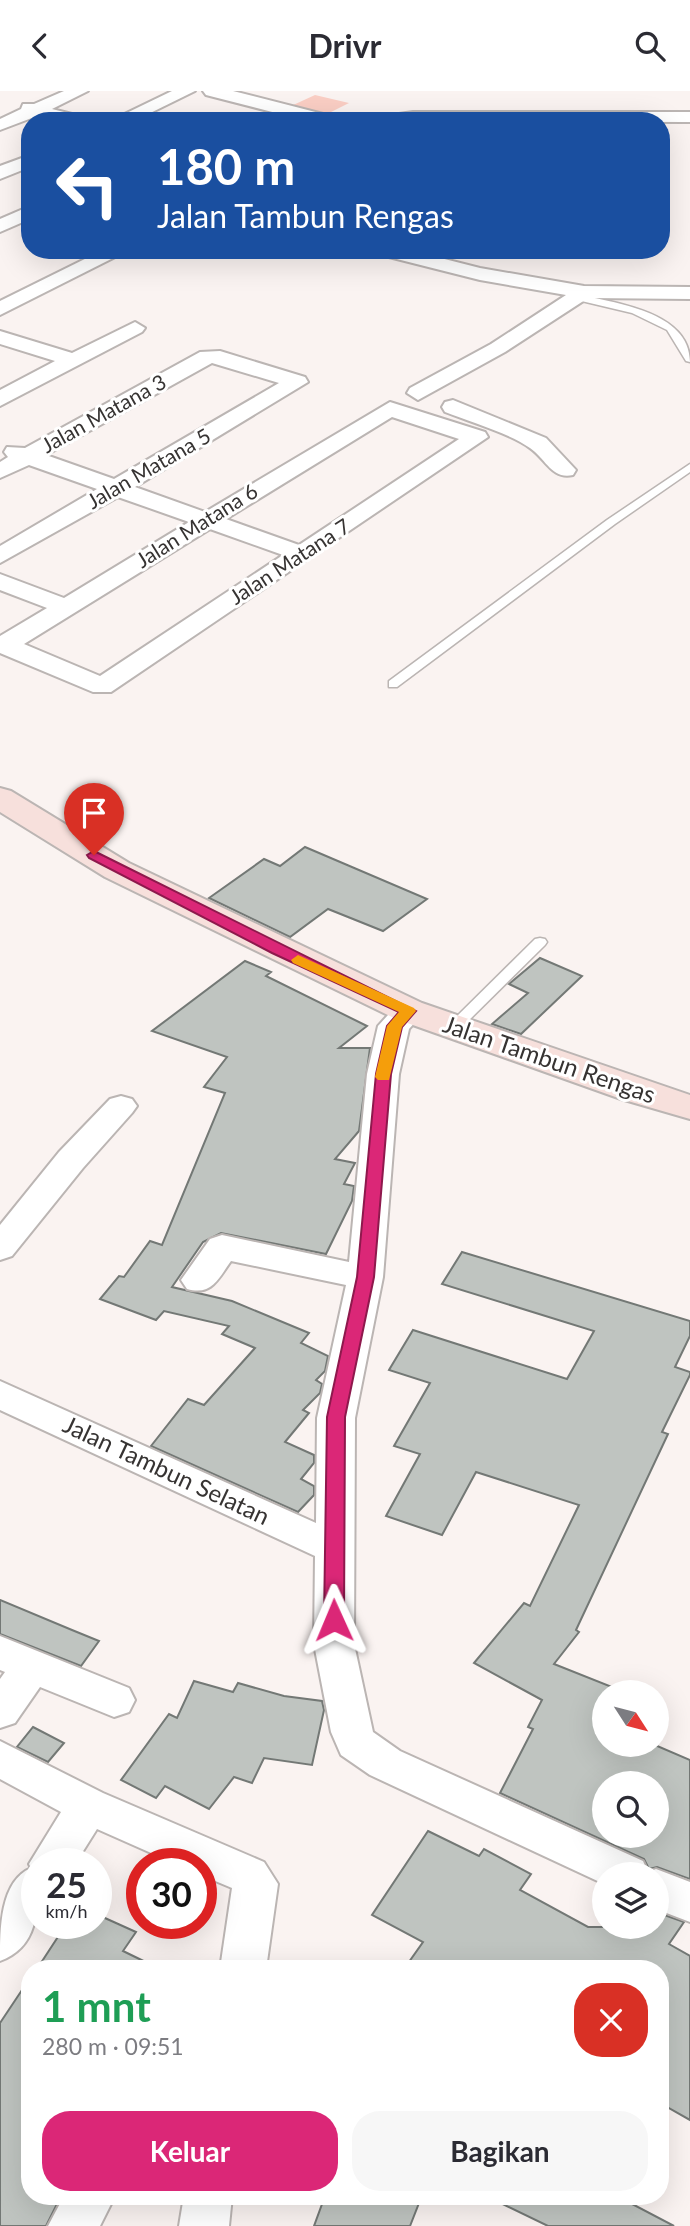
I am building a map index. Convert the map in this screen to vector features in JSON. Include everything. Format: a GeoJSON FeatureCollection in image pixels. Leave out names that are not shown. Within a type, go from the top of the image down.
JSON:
{"type":"FeatureCollection","features":[{"type":"Feature","properties":{"kind":"street"},"geometry":{"type":"LineString","coordinates":[[32,111],[79,91]]}},
{"type":"Feature","properties":{"kind":"street"},"geometry":{"type":"LineString","coordinates":[[139,112],[186,91]]}},
{"type":"Feature","properties":{"kind":"street"},"geometry":{"type":"LineString","coordinates":[[212,91],[295,112]]}},
{"type":"Feature","properties":{"kind":"street"},"geometry":{"type":"LineString","coordinates":[[248,112],[295,91]]}},
{"type":"Feature","properties":{"kind":"street"},"geometry":{"type":"LineString","coordinates":[[6,104],[37,112]]}},
{"type":"Feature","properties":{"kind":"street"},"geometry":{"type":"LineString","coordinates":[[0,125],[21,116]]}},
{"type":"Feature","properties":{"kind":"street"},"geometry":{"type":"LineString","coordinates":[[670,117],[690,117]]}},
{"type":"Feature","properties":{"kind":"street"},"geometry":{"type":"LineString","coordinates":[[0,173],[21,164]]}},
{"type":"Feature","properties":{"kind":"street"},"geometry":{"type":"LineString","coordinates":[[0,226],[21,216]]}},
{"type":"Feature","properties":{"kind":"street"},"geometry":{"type":"LineString","coordinates":[[34,273],[63,259]]}},
{"type":"Feature","properties":{"kind":"street"},"geometry":{"type":"LineString","coordinates":[[0,309],[101,259]]}},
{"type":"Feature","properties":{"kind":"street"},"geometry":{"type":"LineString","coordinates":[[420,259],[580,294],[690,293]]}},
{"type":"Feature","properties":{"kind":"street"},"geometry":{"type":"LineString","coordinates":[[565,470],[538,443],[418,393],[498,348],[580,294]]}},
{"type":"Feature","properties":{"kind":"street"},"geometry":{"type":"LineString","coordinates":[[0,327],[53,301]]}},
{"type":"Feature","properties":{"kind":"street"},"geometry":{"type":"LineString","coordinates":[[0,399],[135,328]]}},
{"type":"Feature","properties":{"kind":"street"},"geometry":{"type":"LineString","coordinates":[[0,337],[73,360]]}},
{"type":"Feature","properties":{"kind":"street","name":"Jalan Matana 5"},"geometry":{"type":"LineString","coordinates":[[0,556],[297,382],[220,357],[208,357]]}},
{"type":"Feature","properties":{"kind":"street","name":"Jalan Matana 3"},"geometry":{"type":"LineString","coordinates":[[8,459],[208,357]]}},
{"type":"Feature","properties":{"kind":"street","name":"Jalan Matana 7"},"geometry":{"type":"LineString","coordinates":[[5,645],[102,686],[477,437],[390,409]]}},
{"type":"Feature","properties":{"kind":"street","name":"Jalan Matana 6"},"geometry":{"type":"LineString","coordinates":[[5,645],[390,409]]}},
{"type":"Feature","properties":{"kind":"street"},"geometry":{"type":"LineString","coordinates":[[8,459],[297,558]]}},
{"type":"Feature","properties":{"kind":"street"},"geometry":{"type":"LineString","coordinates":[[0,581],[66,607]]}},
{"type":"Feature","properties":{"kind":"street","name":"Jalan Tambun Rengas"},"geometry":{"type":"LineString","coordinates":[[0,798],[117,870],[402,1018],[452,1029],[634,1091],[690,1107]]}},
{"type":"Feature","properties":{"kind":"street"},"geometry":{"type":"LineString","coordinates":[[402,1018],[383,1074],[365,1277],[336,1417],[334,1644],[356,1742],[385,1763],[601,1862]]}},
{"type":"Feature","properties":{"kind":"street"},"geometry":{"type":"LineString","coordinates":[[0,1248],[71,1160],[121,1105]]}},
{"type":"Feature","properties":{"kind":"street"},"geometry":{"type":"LineString","coordinates":[[199,1280],[222,1247],[365,1277]]}},
{"type":"Feature","properties":{"kind":"street","name":"Jalan Tambun Selatan"},"geometry":{"type":"LineString","coordinates":[[0,1394],[112,1448],[333,1547]]}},
{"type":"Feature","properties":{"kind":"street"},"geometry":{"type":"LineString","coordinates":[[0,1711],[16,1659],[114,1700]]}},
{"type":"Feature","properties":{"kind":"street"},"geometry":{"type":"LineString","coordinates":[[0,1759],[88,1806],[252,1879],[256,1892],[245,1960]]}},
{"type":"Feature","properties":{"kind":"street"},"geometry":{"type":"LineString","coordinates":[[61,1848],[88,1806]]}},
{"type":"Feature","properties":{"kind":"street"},"geometry":{"type":"LineString","coordinates":[[669,1894],[690,1903]]}},
{"type":"Feature","properties":{"kind":"street"},"geometry":{"type":"LineString","coordinates":[[0,1941],[21,1909]]}},
{"type":"Feature","properties":{"kind":"street"},"geometry":{"type":"LineString","coordinates":[[74,2226],[86,2205]]}},
{"type":"Feature","properties":{"kind":"street"},"geometry":{"type":"LineString","coordinates":[[204,2226],[207,2205]]}},
{"type":"Feature","properties":{"kind":"lane"},"geometry":{"type":"LineString","coordinates":[[580,294],[635,311],[671,328],[690,359]]}},
{"type":"Feature","properties":{"kind":"lane"},"geometry":{"type":"LineString","coordinates":[[394,684],[611,522],[690,467]]}},
{"type":"Feature","properties":{"kind":"lane"},"geometry":{"type":"LineString","coordinates":[[452,1029],[540,942]]}},
{"type":"Feature","properties":{"kind":"shaded area"},"geometry":{"type":"Polygon","coordinates":[[[315,95],[349,103],[331,112],[314,112],[291,106],[315,95]]]}},
{"type":"Feature","properties":{"kind":"building"},"geometry":{"type":"Polygon","coordinates":[[[305,847],[427,899],[383,931],[328,909],[290,937],[209,898],[264,859],[280,866],[305,847]]]}},
{"type":"Feature","properties":{"kind":"building"},"geometry":{"type":"Polygon","coordinates":[[[540,958],[582,976],[521,1034],[492,1024],[528,993],[509,984],[540,958]]]}},
{"type":"Feature","properties":{"kind":"building"},"geometry":{"type":"Polygon","coordinates":[[[245,961],[271,972],[266,976],[367,1026],[339,1048],[370,1048],[359,1131],[335,1159],[355,1163],[344,1184],[354,1186],[352,1201],[326,1254],[221,1233],[203,1242],[172,1287],[232,1301],[309,1333],[301,1343],[328,1356],[325,1371],[316,1380],[322,1384],[320,1393],[303,1410],[309,1413],[285,1442],[314,1455],[314,1463],[301,1479],[314,1486],[314,1495],[298,1512],[151,1446],[188,1399],[204,1405],[255,1348],[222,1334],[229,1326],[164,1311],[156,1320],[100,1299],[119,1276],[124,1277],[150,1241],[162,1245],[225,1093],[204,1087],[227,1057],[152,1031],[245,961]]]}},
{"type":"Feature","properties":{"kind":"building"},"geometry":{"type":"Polygon","coordinates":[[[462,1252],[690,1321],[690,1336],[675,1367],[690,1372],[690,1375],[662,1432],[668,1434],[576,1630],[579,1632],[554,1664],[594,1680],[592,1680],[592,1757],[669,1757],[669,1751],[690,1760],[690,1879],[669,1871],[669,1862],[646,1862],[620,1848],[669,1848],[669,1771],[592,1771],[592,1835],[500,1793],[533,1729],[528,1727],[542,1700],[474,1663],[524,1603],[530,1606],[579,1505],[476,1472],[442,1535],[386,1516],[420,1454],[394,1446],[430,1383],[389,1370],[413,1330],[567,1379],[594,1331],[442,1284],[462,1252]]]}},
{"type":"Feature","properties":{"kind":"building"},"geometry":{"type":"Polygon","coordinates":[[[0,1600],[99,1641],[81,1666],[0,1634],[0,1600]]]}},
{"type":"Feature","properties":{"kind":"building"},"geometry":{"type":"Polygon","coordinates":[[[194,1681],[233,1692],[238,1683],[284,1696],[322,1701],[324,1710],[312,1765],[264,1758],[252,1783],[234,1777],[209,1809],[165,1786],[156,1798],[121,1780],[169,1714],[177,1718],[194,1681]]]}},
{"type":"Feature","properties":{"kind":"building"},"geometry":{"type":"Polygon","coordinates":[[[33,1727],[64,1743],[48,1762],[17,1747],[33,1727]]]}},
{"type":"Feature","properties":{"kind":"building"},"geometry":{"type":"Polygon","coordinates":[[[428,1831],[479,1856],[484,1849],[531,1874],[520,1890],[592,1927],[592,1939],[669,1939],[669,1917],[684,1922],[669,1944],[690,1956],[690,2120],[669,2108],[669,1960],[410,1960],[423,1942],[372,1915],[428,1831]]]}},
{"type":"Feature","properties":{"kind":"building"},"geometry":{"type":"Polygon","coordinates":[[[112,1921],[126,1928],[126,1939],[131,1939],[123,1951],[142,1960],[43,1960],[57,1939],[112,1939],[112,1921]]]}},
{"type":"Feature","properties":{"kind":"building"},"geometry":{"type":"Polygon","coordinates":[[[21,1992],[21,2205],[56,2205],[46,2226],[0,2226],[0,2023],[21,1992]]]}},
{"type":"Feature","properties":{"kind":"building"},"geometry":{"type":"Polygon","coordinates":[[[322,2205],[418,2205],[410,2226],[314,2226],[322,2205]]]}},
{"type":"Feature","properties":{"kind":"building"},"geometry":{"type":"Polygon","coordinates":[[[505,2205],[634,2205],[674,2226],[548,2226],[505,2205]]]}},
{"type":"Feature","properties":{"kind":"slow traffic"},"geometry":{"type":"LineString","coordinates":[[298,960],[409,1011],[394,1026],[383,1077]]}},
{"type":"Feature","properties":{"kind":"route"},"geometry":{"type":"LineString","coordinates":[[94,855],[117,870],[277,950],[409,1011],[394,1026],[383,1074],[365,1277],[336,1417],[334,1620]]}}]}
